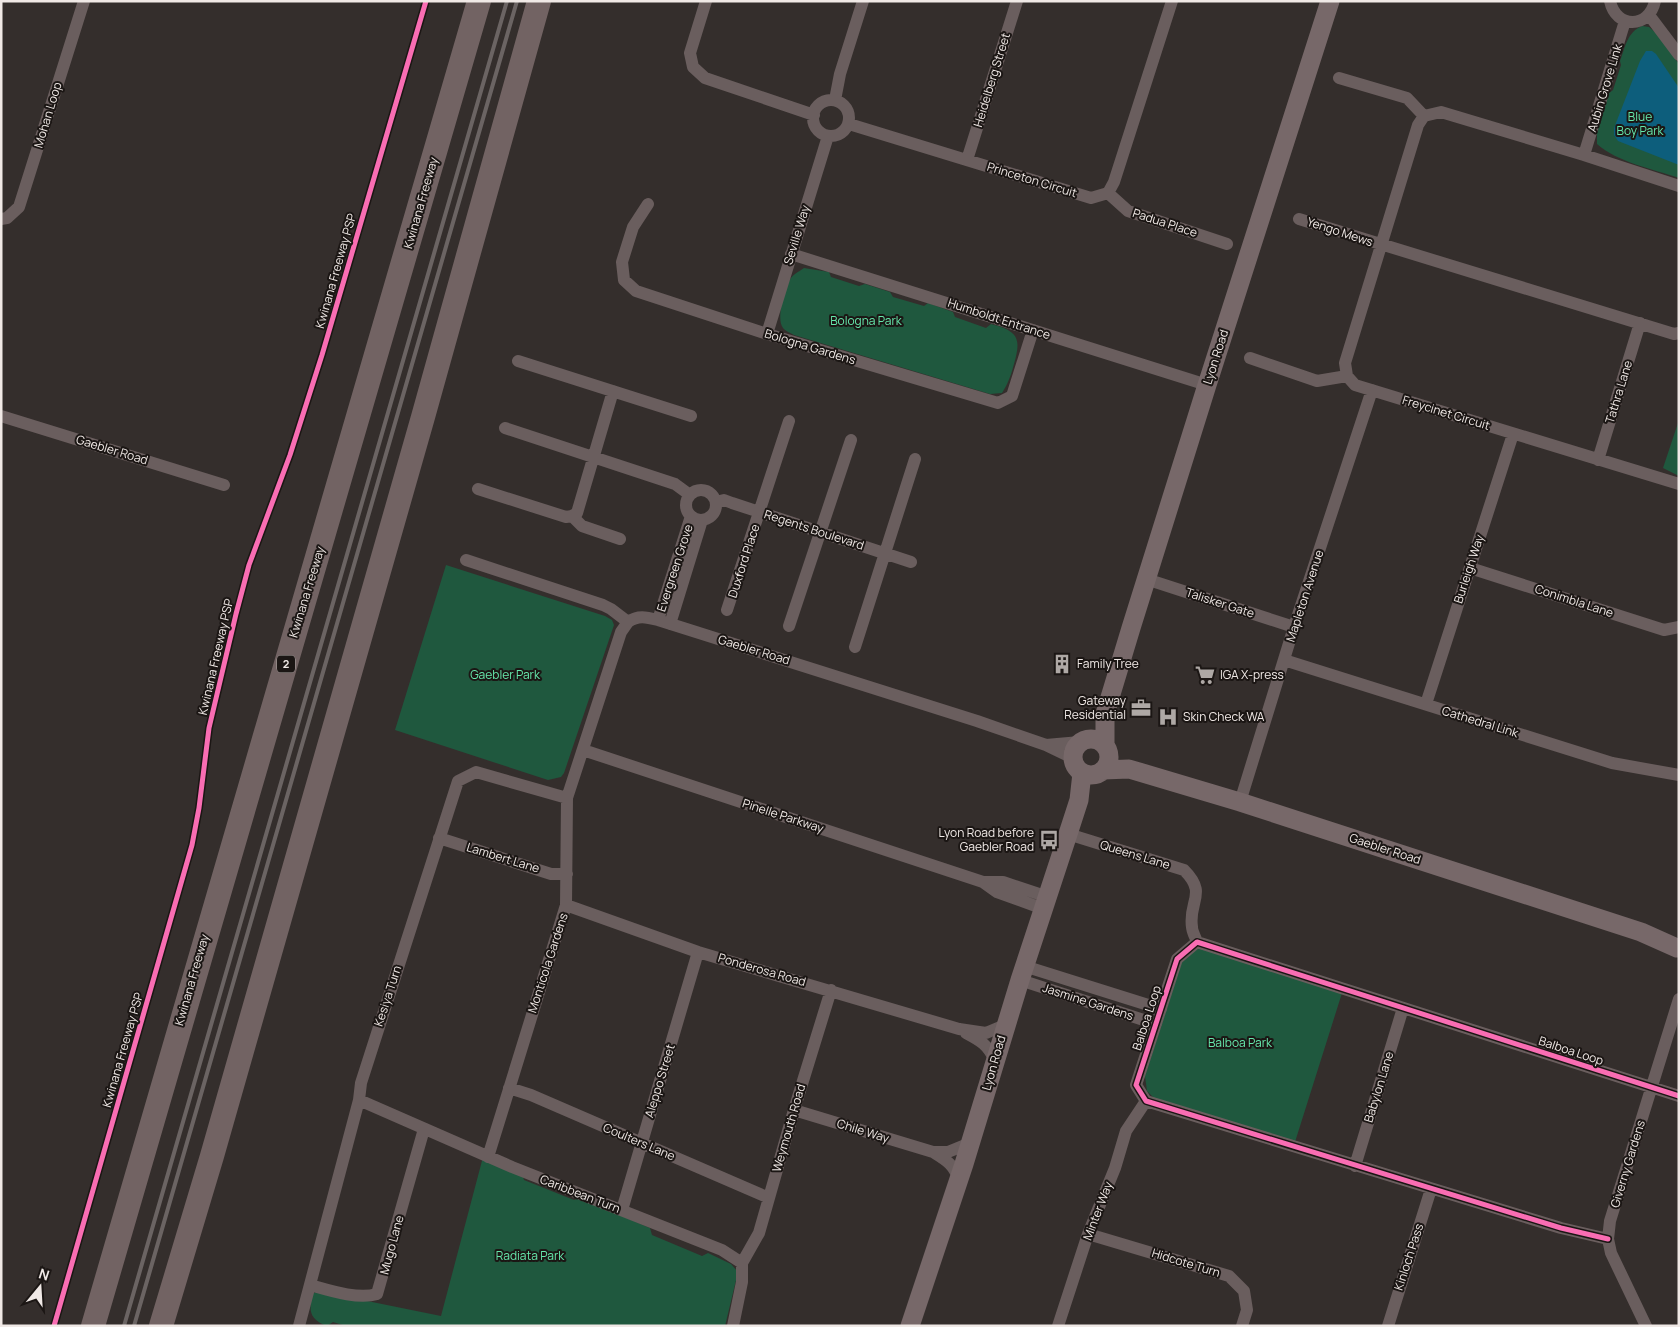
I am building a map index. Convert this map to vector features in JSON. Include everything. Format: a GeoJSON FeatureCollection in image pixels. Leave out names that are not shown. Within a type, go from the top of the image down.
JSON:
{"type":"FeatureCollection","features":[{"type":"Feature","properties":{"kind":"highway","name":"Kwinana Freeway"},"geometry":{"type":"LineString","coordinates":[[92,1326],[479,1]]}},
{"type":"Feature","properties":{"kind":"highway"},"geometry":{"type":"LineString","coordinates":[[160,1326],[212,1156],[423,417],[539,1]]}},
{"type":"Feature","properties":{"kind":"street","name":"Mohan Loop"},"geometry":{"type":"LineString","coordinates":[[1,219],[7,218],[20,207],[84,1]]}},
{"type":"Feature","properties":{"kind":"street"},"geometry":{"type":"LineString","coordinates":[[706,1],[690,52],[694,67],[705,78],[814,114]]}},
{"type":"Feature","properties":{"kind":"street"},"geometry":{"type":"LineString","coordinates":[[835,100],[840,74],[863,1]]}},
{"type":"Feature","properties":{"kind":"street","name":"Heidelberg Street"},"geometry":{"type":"LineString","coordinates":[[967,160],[1017,1]]}},
{"type":"Feature","properties":{"kind":"street"},"geometry":{"type":"LineString","coordinates":[[1108,193],[1114,182],[1172,1]]}},
{"type":"Feature","properties":{"kind":"street","name":"Lyon Road"},"geometry":{"type":"LineString","coordinates":[[910,1326],[959,1181],[1005,1025],[1079,800],[1087,760],[1105,714],[1207,385],[1330,1]]}},
{"type":"Feature","properties":{"kind":"street"},"geometry":{"type":"LineString","coordinates":[[1610,1],[1615,14],[1625,21],[1638,22],[1649,15],[1655,1]]}},
{"type":"Feature","properties":{"kind":"street"},"geometry":{"type":"LineString","coordinates":[[1649,15],[1679,56]]}},
{"type":"Feature","properties":{"kind":"street","name":"Aubin Grove Link"},"geometry":{"type":"LineString","coordinates":[[1584,155],[1625,21]]}},
{"type":"Feature","properties":{"kind":"street"},"geometry":{"type":"LineString","coordinates":[[1340,78],[1406,98],[1424,116]]}},
{"type":"Feature","properties":{"kind":"street"},"geometry":{"type":"LineString","coordinates":[[825,100],[835,100],[844,104],[849,114],[849,124],[844,131],[836,136],[828,136],[820,132],[814,124],[814,114],[817,107],[825,100]]}},
{"type":"Feature","properties":{"kind":"street"},"geometry":{"type":"LineString","coordinates":[[1250,358],[1317,381],[1347,376],[1345,363],[1418,124],[1424,116],[1440,112],[1584,155],[1679,186]]}},
{"type":"Feature","properties":{"kind":"street","name":"Princeton Circuit"},"geometry":{"type":"LineString","coordinates":[[849,124],[1091,198],[1108,193]]}},
{"type":"Feature","properties":{"kind":"street","name":"Seville Way"},"geometry":{"type":"LineString","coordinates":[[767,334],[828,136]]}},
{"type":"Feature","properties":{"kind":"street","name":"Padua Place"},"geometry":{"type":"LineString","coordinates":[[1108,193],[1128,212],[1227,244]]}},
{"type":"Feature","properties":{"kind":"street","name":"Bologna Gardens"},"geometry":{"type":"LineString","coordinates":[[648,204],[633,227],[622,262],[624,280],[636,291],[767,334],[998,403],[1012,396],[1033,330]]}},
{"type":"Feature","properties":{"kind":"street","name":"Yengo Mews"},"geometry":{"type":"LineString","coordinates":[[1298,219],[1382,246]]}},
{"type":"Feature","properties":{"kind":"street"},"geometry":{"type":"LineString","coordinates":[[1382,246],[1674,334],[1679,333]]}},
{"type":"Feature","properties":{"kind":"street","name":"Humboldt Entrance"},"geometry":{"type":"LineString","coordinates":[[791,254],[1207,385]]}},
{"type":"Feature","properties":{"kind":"street","name":"Tathra Lane"},"geometry":{"type":"LineString","coordinates":[[1598,460],[1640,323]]}},
{"type":"Feature","properties":{"kind":"street"},"geometry":{"type":"LineString","coordinates":[[518,361],[691,416]]}},
{"type":"Feature","properties":{"kind":"street","name":"Freycinet Circuit"},"geometry":{"type":"LineString","coordinates":[[1347,376],[1355,385],[1679,484]]}},
{"type":"Feature","properties":{"kind":"street","name":"Mapleton Avenue"},"geometry":{"type":"LineString","coordinates":[[1240,802],[1294,627],[1372,390]]}},
{"type":"Feature","properties":{"kind":"street"},"geometry":{"type":"LineString","coordinates":[[478,489],[566,516],[572,516],[577,512],[613,391]]}},
{"type":"Feature","properties":{"kind":"street","name":"Gaebler Road"},"geometry":{"type":"LineString","coordinates":[[1,416],[224,485]]}},
{"type":"Feature","properties":{"kind":"street","name":"Duxford Place"},"geometry":{"type":"LineString","coordinates":[[727,610],[789,421]]}},
{"type":"Feature","properties":{"kind":"street"},"geometry":{"type":"LineString","coordinates":[[505,428],[675,484],[690,495]]}},
{"type":"Feature","properties":{"kind":"street","name":"Burleigh Way"},"geometry":{"type":"LineString","coordinates":[[1426,704],[1513,434]]}},
{"type":"Feature","properties":{"kind":"street"},"geometry":{"type":"LineString","coordinates":[[789,626],[851,440]]}},
{"type":"Feature","properties":{"kind":"street"},"geometry":{"type":"LineString","coordinates":[[855,647],[915,459]]}},
{"type":"Feature","properties":{"kind":"street"},"geometry":{"type":"LineString","coordinates":[[704,490],[712,495],[716,502],[713,514],[709,517],[697,518],[686,506],[690,495],[704,490]]}},
{"type":"Feature","properties":{"kind":"street","name":"Regents Boulevard"},"geometry":{"type":"LineString","coordinates":[[716,502],[724,500],[911,562]]}},
{"type":"Feature","properties":{"kind":"street"},"geometry":{"type":"LineString","coordinates":[[572,516],[582,526],[620,538]]}},
{"type":"Feature","properties":{"kind":"street","name":"Evergreen Grove"},"geometry":{"type":"LineString","coordinates":[[664,622],[697,518]]}},
{"type":"Feature","properties":{"kind":"street"},"geometry":{"type":"LineString","coordinates":[[466,560],[603,605],[628,622]]}},
{"type":"Feature","properties":{"kind":"street","name":"Conimbla Lane"},"geometry":{"type":"LineString","coordinates":[[1470,568],[1664,630],[1679,627]]}},
{"type":"Feature","properties":{"kind":"street","name":"Talisker Gate"},"geometry":{"type":"LineString","coordinates":[[1146,579],[1294,627]]}},
{"type":"Feature","properties":{"kind":"street","name":"Gaebler Road"},"geometry":{"type":"LineString","coordinates":[[628,622],[632,619],[643,617],[664,622],[977,721],[1087,760],[1129,769],[1240,802],[1678,944]]}},
{"type":"Feature","properties":{"kind":"street","name":"Monticola Gardens"},"geometry":{"type":"LineString","coordinates":[[488,1157],[566,905],[567,798],[621,632],[628,622]]}},
{"type":"Feature","properties":{"kind":"street","name":"Cathedral Link"},"geometry":{"type":"LineString","coordinates":[[1284,660],[1612,763],[1679,775]]}},
{"type":"Feature","properties":{"kind":"street","name":"Lyon Road"},"geometry":{"type":"LineString","coordinates":[[1105,714],[1106,749]]}},
{"type":"Feature","properties":{"kind":"street"},"geometry":{"type":"LineString","coordinates":[[1087,760],[1092,739],[1100,742],[1106,749]]}},
{"type":"Feature","properties":{"kind":"street","name":"Gaebler Road"},"geometry":{"type":"LineString","coordinates":[[1046,745],[1087,760]]}},
{"type":"Feature","properties":{"kind":"street","name":"Gaebler Road"},"geometry":{"type":"LineString","coordinates":[[1106,749],[1129,769]]}},
{"type":"Feature","properties":{"kind":"street","name":"Pinelle Parkway"},"geometry":{"type":"LineString","coordinates":[[583,750],[983,882],[997,892],[1046,903]]}},
{"type":"Feature","properties":{"kind":"street","name":"Kesiya Turn"},"geometry":{"type":"LineString","coordinates":[[300,1325],[359,1100],[360,1083],[458,781],[476,772],[567,798]]}},
{"type":"Feature","properties":{"kind":"street","name":"Queens Lane"},"geometry":{"type":"LineString","coordinates":[[1068,834],[1184,870],[1194,880],[1197,894],[1192,915],[1192,928],[1197,942]]}},
{"type":"Feature","properties":{"kind":"street","name":"Lambert Lane"},"geometry":{"type":"LineString","coordinates":[[439,838],[551,874],[567,874]]}},
{"type":"Feature","properties":{"kind":"street","name":"Ponderosa Road"},"geometry":{"type":"LineString","coordinates":[[566,905],[698,952],[959,1029],[986,1033],[1005,1025]]}},
{"type":"Feature","properties":{"kind":"street","name":"Balboa Loop"},"geometry":{"type":"LineString","coordinates":[[1146,1101],[1136,1085],[1177,959],[1197,942],[1679,1096]]}},
{"type":"Feature","properties":{"kind":"street","name":"Aleppo Street"},"geometry":{"type":"LineString","coordinates":[[622,1210],[698,952]]}},
{"type":"Feature","properties":{"kind":"street","name":"Jasmine Gardens"},"geometry":{"type":"LineString","coordinates":[[1022,973],[1161,1009]]}},
{"type":"Feature","properties":{"kind":"street","name":"Jasmine Gardens"},"geometry":{"type":"LineString","coordinates":[[1022,973],[1156,1024]]}},
{"type":"Feature","properties":{"kind":"street","name":"Weymouth Road"},"geometry":{"type":"LineString","coordinates":[[742,1263],[759,1232],[831,990]]}},
{"type":"Feature","properties":{"kind":"street","name":"Giverny Gardens"},"geometry":{"type":"LineString","coordinates":[[1646,1326],[1611,1253],[1608,1239],[1610,1221],[1679,999]]}},
{"type":"Feature","properties":{"kind":"street","name":"Babylon Lane"},"geometry":{"type":"LineString","coordinates":[[1355,1166],[1402,1008]]}},
{"type":"Feature","properties":{"kind":"street","name":"Ponderosa Road"},"geometry":{"type":"LineString","coordinates":[[959,1029],[990,1048],[995,1060]]}},
{"type":"Feature","properties":{"kind":"street","name":"Coulters Lane"},"geometry":{"type":"LineString","coordinates":[[509,1088],[531,1095],[769,1198]]}},
{"type":"Feature","properties":{"kind":"street","name":"Caribbean Turn"},"geometry":{"type":"LineString","coordinates":[[359,1100],[488,1157],[722,1250],[742,1263]]}},
{"type":"Feature","properties":{"kind":"street"},"geometry":{"type":"LineString","coordinates":[[1146,1101],[1561,1228],[1608,1239]]}},
{"type":"Feature","properties":{"kind":"street","name":"Minter Way"},"geometry":{"type":"LineString","coordinates":[[1058,1326],[1088,1234],[1114,1168],[1126,1131],[1146,1101]]}},
{"type":"Feature","properties":{"kind":"street","name":"Chile Way"},"geometry":{"type":"LineString","coordinates":[[794,1110],[933,1152],[951,1163],[956,1170],[959,1181]]}},
{"type":"Feature","properties":{"kind":"street","name":"Mugo Lane"},"geometry":{"type":"LineString","coordinates":[[310,1284],[341,1293],[371,1296],[377,1294],[380,1289],[424,1129]]}},
{"type":"Feature","properties":{"kind":"street","name":"Chile Way"},"geometry":{"type":"LineString","coordinates":[[933,1152],[948,1152],[970,1143]]}},
{"type":"Feature","properties":{"kind":"street","name":"Kinloch Pass"},"geometry":{"type":"LineString","coordinates":[[1388,1326],[1431,1189]]}},
{"type":"Feature","properties":{"kind":"street","name":"Hidcote Turn"},"geometry":{"type":"LineString","coordinates":[[1088,1234],[1229,1276],[1244,1291],[1247,1310],[1242,1326]]}},
{"type":"Feature","properties":{"kind":"street"},"geometry":{"type":"LineString","coordinates":[[733,1326],[742,1282],[742,1263]]}},
{"type":"Feature","properties":{"kind":"green space","name":"Blue Boy Park"},"geometry":{"type":"Polygon","coordinates":[[[1642,26],[1649,27],[1656,33],[1679,64],[1679,178],[1615,156],[1597,144],[1597,132],[1609,93],[1613,90],[1625,46],[1633,32],[1642,26]]]}},
{"type":"Feature","properties":{"kind":"green space","name":"Bologna Park"},"geometry":{"type":"Polygon","coordinates":[[[804,268],[829,272],[831,277],[859,286],[865,284],[890,292],[893,297],[924,306],[928,303],[953,312],[955,317],[986,328],[991,324],[1007,329],[1015,336],[1017,347],[1012,372],[1004,390],[1002,393],[990,394],[794,335],[787,331],[783,328],[780,318],[783,298],[790,279],[804,268]]]}},
{"type":"Feature","properties":{"kind":"green space"},"geometry":{"type":"Polygon","coordinates":[[[1679,420],[1679,476],[1663,468],[1679,420]]]}},
{"type":"Feature","properties":{"kind":"green space","name":"Gaebler Park"},"geometry":{"type":"Polygon","coordinates":[[[446,565],[605,616],[612,620],[614,625],[564,773],[561,777],[548,780],[395,730],[446,565]]]}},
{"type":"Feature","properties":{"kind":"green space","name":"Balboa Park"},"geometry":{"type":"Polygon","coordinates":[[[1199,948],[1342,993],[1295,1142],[1156,1100],[1147,1091],[1145,1076],[1182,961],[1199,948]]]}},
{"type":"Feature","properties":{"kind":"green space","name":"Radiata Park"},"geometry":{"type":"Polygon","coordinates":[[[483,1157],[522,1173],[524,1180],[574,1200],[580,1198],[650,1228],[652,1235],[702,1256],[708,1253],[731,1264],[738,1272],[725,1326],[346,1326],[333,1322],[327,1326],[314,1317],[311,1310],[312,1294],[318,1291],[441,1316],[483,1157]]]}},
{"type":"Feature","properties":{"kind":"water"},"geometry":{"type":"Polygon","coordinates":[[[1646,51],[1652,51],[1656,54],[1679,88],[1679,165],[1618,141],[1614,135],[1614,128],[1640,61],[1646,51]]]}},
{"type":"Feature","properties":{"kind":"railway"},"geometry":{"type":"LineString","coordinates":[[124,1326],[507,1]]}},
{"type":"Feature","properties":{"kind":"railway"},"geometry":{"type":"LineString","coordinates":[[134,1326],[517,1]]}},
{"type":"Feature","properties":{"kind":"cycle path","name":"Kwinana Freeway PSP"},"geometry":{"type":"LineString","coordinates":[[54,1326],[192,845],[199,808],[209,728],[249,565],[290,455],[322,355],[426,1]]}},
{"type":"Feature","properties":{"kind":"cycle path"},"geometry":{"type":"LineString","coordinates":[[1608,1239],[1561,1228],[1146,1101],[1136,1085],[1177,959],[1197,942],[1679,1096]]}},
{"type":"Feature","properties":{"kind":"place","name":"Family Tree"},"geometry":{"type":"Point","coordinates":[1062,664]}},
{"type":"Feature","properties":{"kind":"place","name":"IGA X-press"},"geometry":{"type":"Point","coordinates":[1205,675]}},
{"type":"Feature","properties":{"kind":"place","name":"Gateway Residential"},"geometry":{"type":"Point","coordinates":[1141,708]}},
{"type":"Feature","properties":{"kind":"place","name":"Skin Check WA"},"geometry":{"type":"Point","coordinates":[1168,717]}},
{"type":"Feature","properties":{"kind":"place","name":"Lyon Road before Gaebler Road"},"geometry":{"type":"Point","coordinates":[1049,840]}}]}
